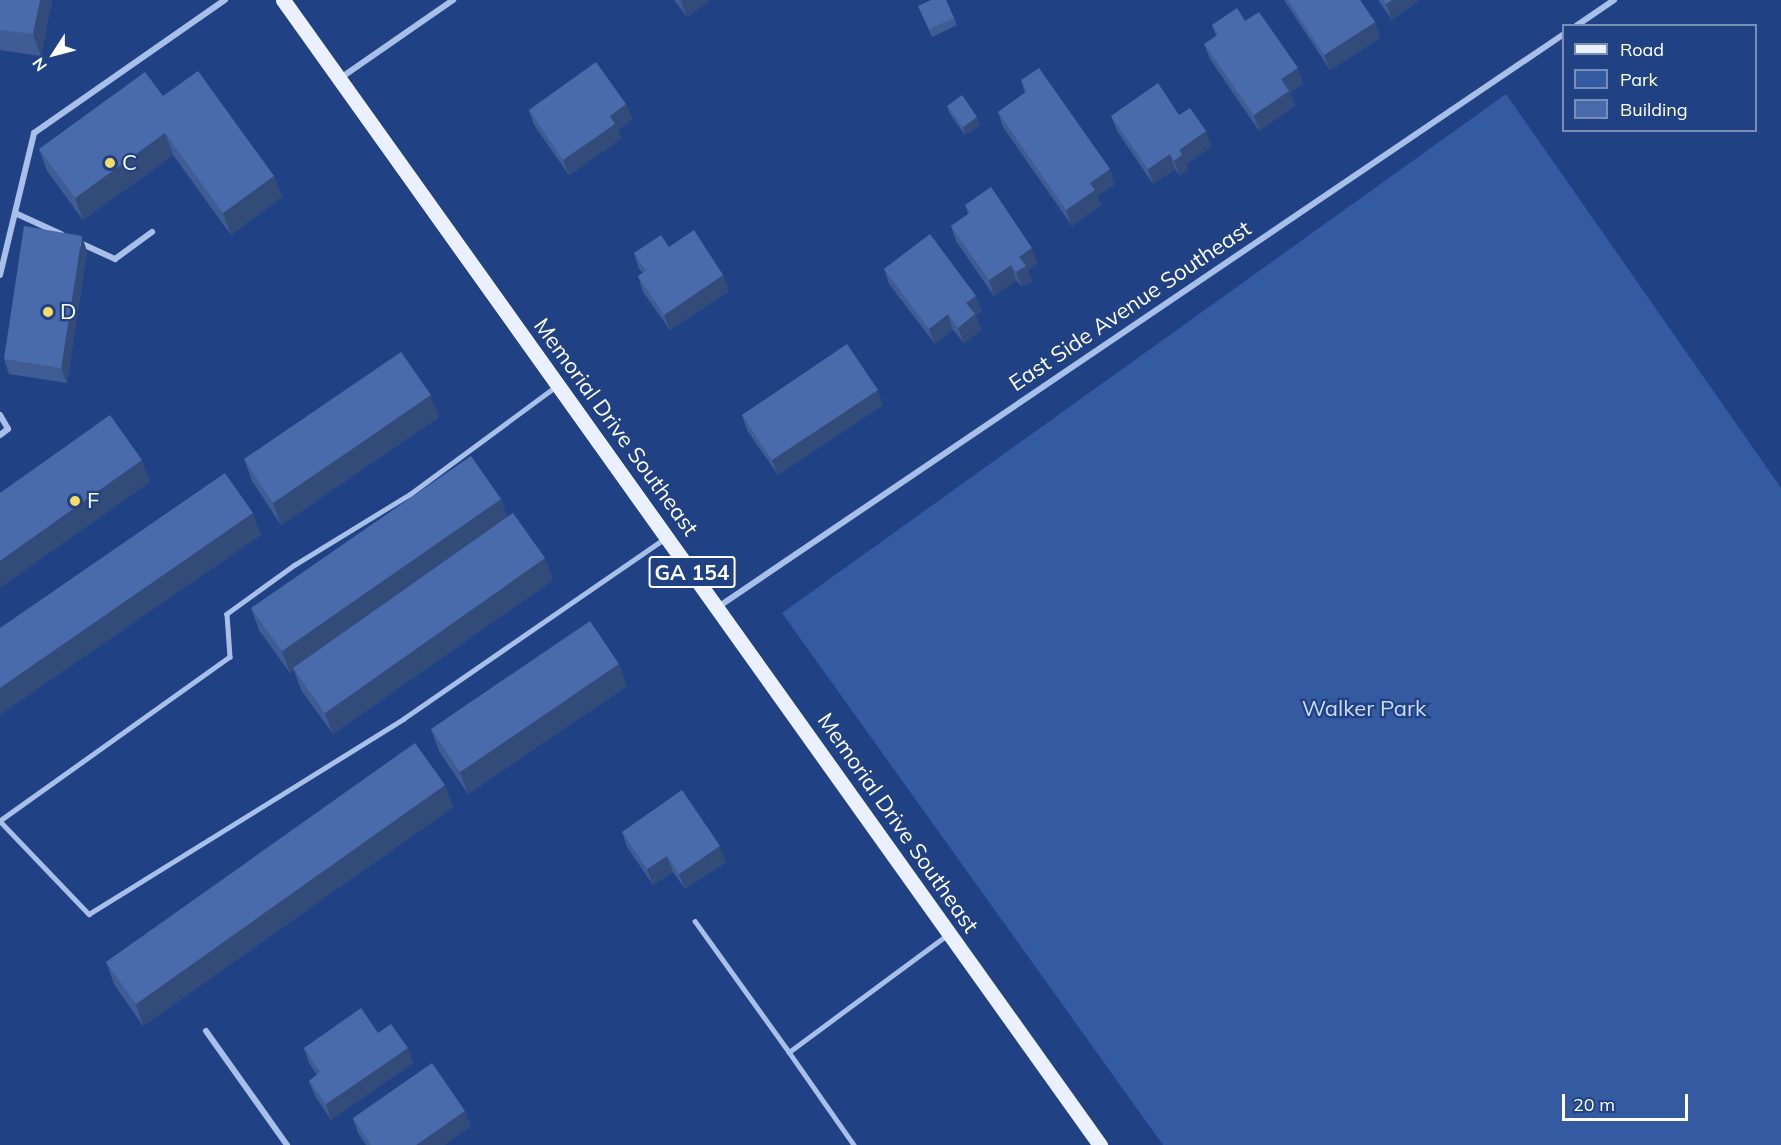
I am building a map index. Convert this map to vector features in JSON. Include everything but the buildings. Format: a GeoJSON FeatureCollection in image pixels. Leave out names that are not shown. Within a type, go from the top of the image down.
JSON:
{"type":"FeatureCollection","features":[{"type":"Feature","properties":{"kind":"main road","name":"Memorial Drive Southeast"},"geometry":{"type":"LineString","coordinates":[[283,0],[1100,1145]]}},
{"type":"Feature","properties":{"kind":"street"},"geometry":{"type":"LineString","coordinates":[[0,275],[34,133],[225,0]]}},
{"type":"Feature","properties":{"kind":"street"},"geometry":{"type":"LineString","coordinates":[[338,79],[453,0]]}},
{"type":"Feature","properties":{"kind":"street"},"geometry":{"type":"LineString","coordinates":[[1579,24],[1614,0]]}},
{"type":"Feature","properties":{"kind":"street","name":"East Side Avenue Southeast"},"geometry":{"type":"LineString","coordinates":[[717,608],[1562,35]]}},
{"type":"Feature","properties":{"kind":"street"},"geometry":{"type":"LineString","coordinates":[[15,213],[115,258],[152,232]]}},
{"type":"Feature","properties":{"kind":"street"},"geometry":{"type":"LineString","coordinates":[[0,416],[8,429],[0,435]]}},
{"type":"Feature","properties":{"kind":"street"},"geometry":{"type":"LineString","coordinates":[[206,1031],[286,1145]]}},
{"type":"Feature","properties":{"kind":"lane"},"geometry":{"type":"LineString","coordinates":[[558,386],[411,494],[295,565],[227,614],[230,657],[0,821],[89,914],[403,718],[667,537]]}},
{"type":"Feature","properties":{"kind":"lane"},"geometry":{"type":"LineString","coordinates":[[695,921],[854,1145]]}},
{"type":"Feature","properties":{"kind":"lane"},"geometry":{"type":"LineString","coordinates":[[789,1052],[950,934]]}},
{"type":"Feature","properties":{"kind":"green space","name":"Walker Park"},"geometry":{"type":"Polygon","coordinates":[[[1506,94],[1781,488],[1781,1145],[1163,1145],[782,613],[1506,94]]]}},
{"type":"Feature","properties":{"kind":"place","name":"C"},"geometry":{"type":"Point","coordinates":[110,163]}},
{"type":"Feature","properties":{"kind":"place","name":"D"},"geometry":{"type":"Point","coordinates":[48,312]}},
{"type":"Feature","properties":{"kind":"place","name":"F"},"geometry":{"type":"Point","coordinates":[75,501]}}]}
